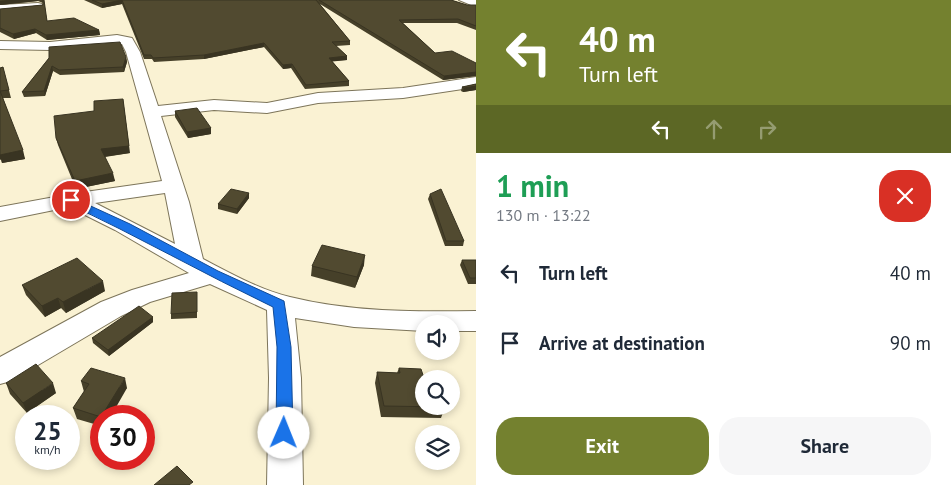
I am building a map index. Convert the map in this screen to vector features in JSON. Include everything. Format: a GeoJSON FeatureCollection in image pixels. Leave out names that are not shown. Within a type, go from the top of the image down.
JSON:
{"type":"FeatureCollection","features":[{"type":"Feature","properties":{"kind":"street"},"geometry":{"type":"LineString","coordinates":[[464,0],[476,4]]}},
{"type":"Feature","properties":{"kind":"street"},"geometry":{"type":"LineString","coordinates":[[0,8],[38,6]]}},
{"type":"Feature","properties":{"kind":"street"},"geometry":{"type":"LineString","coordinates":[[0,45],[50,46],[117,39],[127,41],[132,48],[173,186],[202,268]]}},
{"type":"Feature","properties":{"kind":"street"},"geometry":{"type":"LineString","coordinates":[[151,112],[206,105],[266,108],[318,98],[403,93],[476,82]]}},
{"type":"Feature","properties":{"kind":"street"},"geometry":{"type":"LineString","coordinates":[[0,214],[71,200],[173,186]]}},
{"type":"Feature","properties":{"kind":"street"},"geometry":{"type":"LineString","coordinates":[[71,200],[126,226],[202,268],[280,305],[372,320],[476,321]]}},
{"type":"Feature","properties":{"kind":"street"},"geometry":{"type":"LineString","coordinates":[[0,372],[111,309],[202,268]]}},
{"type":"Feature","properties":{"kind":"street"},"geometry":{"type":"LineString","coordinates":[[280,305],[285,378],[285,485]]}},
{"type":"Feature","properties":{"kind":"building"},"geometry":{"type":"Polygon","coordinates":[[[43,0],[47,21],[74,18],[99,30],[46,35],[35,29],[13,34],[0,28],[0,9],[43,5],[43,0]]]}},
{"type":"Feature","properties":{"kind":"building"},"geometry":{"type":"Polygon","coordinates":[[[92,0],[122,0],[102,4],[92,0]]]}},
{"type":"Feature","properties":{"kind":"building"},"geometry":{"type":"Polygon","coordinates":[[[122,0],[316,0],[350,41],[332,42],[347,56],[329,58],[349,81],[306,85],[292,64],[283,65],[264,43],[204,55],[153,58],[151,55],[144,55],[122,0]]]}},
{"type":"Feature","properties":{"kind":"building"},"geometry":{"type":"Polygon","coordinates":[[[319,0],[451,0],[467,5],[476,5],[476,26],[458,19],[399,20],[435,53],[452,51],[476,63],[476,72],[444,76],[319,0]]]}},
{"type":"Feature","properties":{"kind":"building"},"geometry":{"type":"Polygon","coordinates":[[[120,42],[126,57],[123,67],[59,70],[52,66],[44,91],[22,92],[49,58],[49,47],[120,42]]]}},
{"type":"Feature","properties":{"kind":"building"},"geometry":{"type":"Polygon","coordinates":[[[3,67],[9,90],[0,91],[0,68],[3,67]]]}},
{"type":"Feature","properties":{"kind":"building"},"geometry":{"type":"Polygon","coordinates":[[[476,84],[476,86],[462,87],[476,84]]]}},
{"type":"Feature","properties":{"kind":"building"},"geometry":{"type":"Polygon","coordinates":[[[0,91],[23,150],[0,155],[0,91]]]}},
{"type":"Feature","properties":{"kind":"building"},"geometry":{"type":"Polygon","coordinates":[[[123,99],[129,146],[101,149],[113,173],[75,181],[56,138],[54,116],[94,111],[94,101],[123,99]]]}},
{"type":"Feature","properties":{"kind":"building"},"geometry":{"type":"Polygon","coordinates":[[[197,108],[211,128],[187,132],[175,111],[197,108]]]}},
{"type":"Feature","properties":{"kind":"building"},"geometry":{"type":"Polygon","coordinates":[[[231,189],[249,193],[237,209],[218,204],[231,189]]]}},
{"type":"Feature","properties":{"kind":"building"},"geometry":{"type":"Polygon","coordinates":[[[441,189],[464,241],[446,241],[430,194],[441,189]]]}},
{"type":"Feature","properties":{"kind":"building"},"geometry":{"type":"Polygon","coordinates":[[[322,245],[365,255],[357,277],[312,266],[322,245]]]}},
{"type":"Feature","properties":{"kind":"building"},"geometry":{"type":"Polygon","coordinates":[[[77,258],[103,281],[63,302],[58,298],[42,306],[22,285],[77,258]]]}},
{"type":"Feature","properties":{"kind":"building"},"geometry":{"type":"Polygon","coordinates":[[[462,260],[476,260],[476,278],[470,278],[462,260]]]}},
{"type":"Feature","properties":{"kind":"building"},"geometry":{"type":"Polygon","coordinates":[[[197,292],[197,312],[171,314],[172,293],[197,292]]]}},
{"type":"Feature","properties":{"kind":"building"},"geometry":{"type":"Polygon","coordinates":[[[139,306],[153,317],[108,350],[92,338],[139,306]]]}},
{"type":"Feature","properties":{"kind":"building"},"geometry":{"type":"Polygon","coordinates":[[[36,364],[53,383],[23,403],[6,383],[36,364]]]}},
{"type":"Feature","properties":{"kind":"building"},"geometry":{"type":"Polygon","coordinates":[[[91,368],[125,378],[108,405],[90,405],[90,413],[80,410],[80,405],[75,405],[89,384],[81,381],[91,368]]]}},
{"type":"Feature","properties":{"kind":"building"},"geometry":{"type":"Polygon","coordinates":[[[399,368],[421,369],[415,370],[415,407],[384,406],[377,372],[400,373],[399,368]]]}},
{"type":"Feature","properties":{"kind":"building"},"geometry":{"type":"Polygon","coordinates":[[[177,466],[193,482],[189,485],[154,485],[177,466]]]}},
{"type":"Feature","properties":{"kind":"route"},"geometry":{"type":"LineString","coordinates":[[71,200],[126,226],[213,274],[280,305],[285,378],[284,433]]}}]}
